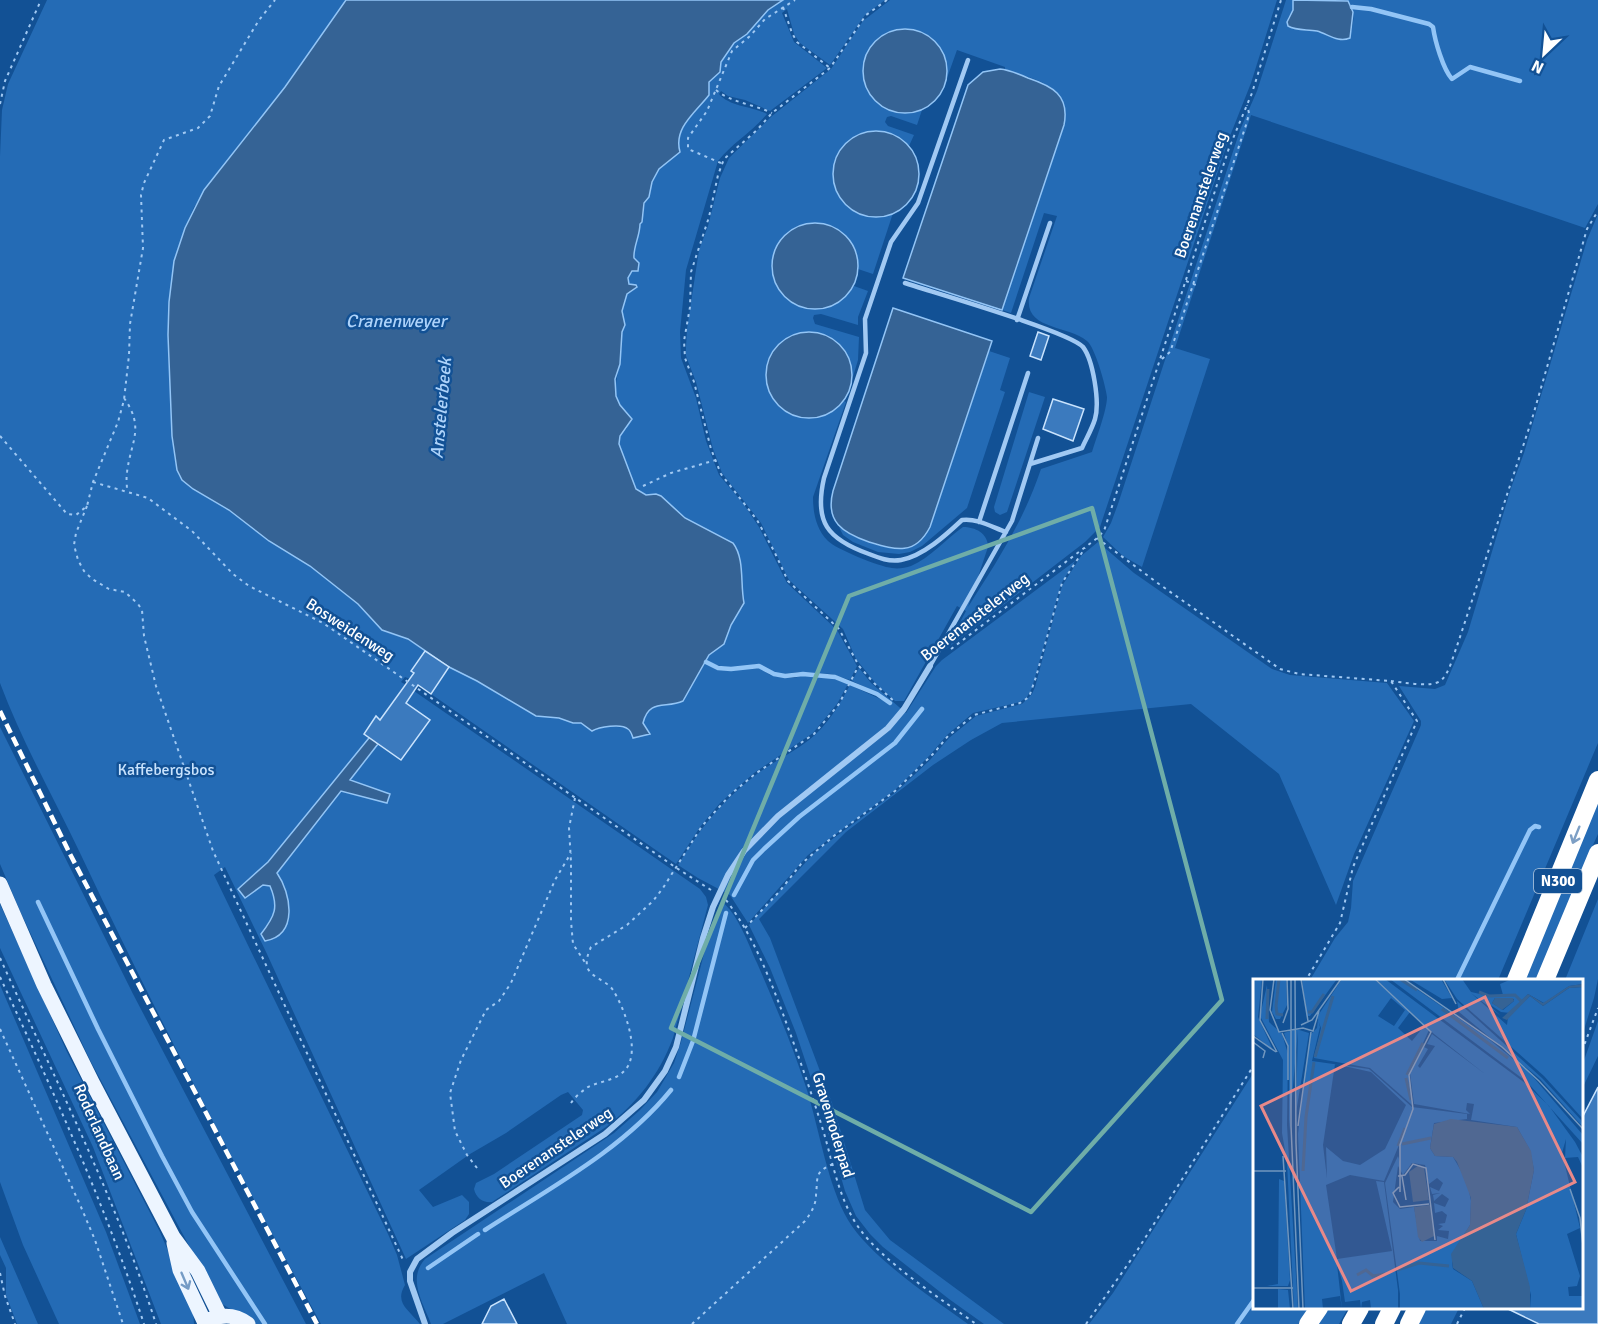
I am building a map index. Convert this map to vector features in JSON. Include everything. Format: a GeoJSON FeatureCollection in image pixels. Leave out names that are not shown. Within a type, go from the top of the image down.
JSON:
{"type":"FeatureCollection","features":[{"type":"Feature","properties":{"kind":"highway","name":"N300"},"geometry":{"type":"LineString","coordinates":[[1517,979],[1598,780]]}},
{"type":"Feature","properties":{"kind":"highway","name":"N300"},"geometry":{"type":"LineString","coordinates":[[1546,979],[1598,853]]}},
{"type":"Feature","properties":{"kind":"highway","name":"N300"},"geometry":{"type":"LineString","coordinates":[[1551,979],[1567,928]]}},
{"type":"Feature","properties":{"kind":"highway"},"geometry":{"type":"LineString","coordinates":[[1308,1324],[1317,1309]]}},
{"type":"Feature","properties":{"kind":"highway"},"geometry":{"type":"LineString","coordinates":[[1352,1324],[1360,1309]]}},
{"type":"Feature","properties":{"kind":"highway"},"geometry":{"type":"LineString","coordinates":[[1384,1324],[1392,1309]]}},
{"type":"Feature","properties":{"kind":"highway"},"geometry":{"type":"LineString","coordinates":[[1409,1324],[1416,1309]]}},
{"type":"Feature","properties":{"kind":"main road","name":"Roderlandbaan"},"geometry":{"type":"LineString","coordinates":[[0,884],[66,1030],[173,1237],[198,1271],[220,1316]]}},
{"type":"Feature","properties":{"kind":"main road","name":"Roderlandbaan"},"geometry":{"type":"LineString","coordinates":[[173,1237],[180,1270],[205,1324]]}},
{"type":"Feature","properties":{"kind":"main road"},"geometry":{"type":"LineString","coordinates":[[205,1324],[220,1316],[236,1317],[248,1324]]}},
{"type":"Feature","properties":{"kind":"street","name":"Boerenanstelerweg"},"geometry":{"type":"LineString","coordinates":[[410,1272],[422,1254],[605,1134],[644,1100],[665,1071],[676,1047],[703,938],[718,894],[744,851],[760,832],[873,740],[904,709],[930,666]]}},
{"type":"Feature","properties":{"kind":"street"},"geometry":{"type":"LineString","coordinates":[[410,1272],[412,1289],[425,1324]]}},
{"type":"Feature","properties":{"kind":"lane"},"geometry":{"type":"LineString","coordinates":[[968,60],[918,202],[891,242],[865,319],[866,353],[819,498],[822,518],[830,532],[853,548],[886,560],[912,557],[962,520],[979,522],[1006,532]]}},
{"type":"Feature","properties":{"kind":"lane"},"geometry":{"type":"LineString","coordinates":[[1017,320],[1050,223]]}},
{"type":"Feature","properties":{"kind":"lane"},"geometry":{"type":"LineString","coordinates":[[905,283],[1054,331],[1080,344],[1088,356],[1093,372],[1096,417],[1082,448],[1030,464]]}},
{"type":"Feature","properties":{"kind":"lane"},"geometry":{"type":"LineString","coordinates":[[979,522],[1028,373]]}},
{"type":"Feature","properties":{"kind":"lane"},"geometry":{"type":"LineString","coordinates":[[930,666],[1012,521],[1038,438]]}},
{"type":"Feature","properties":{"kind":"path"},"geometry":{"type":"LineString","coordinates":[[0,104],[5,81],[41,0]]}},
{"type":"Feature","properties":{"kind":"path"},"geometry":{"type":"LineString","coordinates":[[275,0],[259,20],[219,86],[210,116],[198,128],[164,140],[144,183],[141,195],[143,248],[130,324],[124,398],[118,422],[93,482],[74,545],[78,560],[92,579],[109,589],[125,592],[142,610],[144,636],[156,686],[213,851],[405,1266],[410,1272]]}},
{"type":"Feature","properties":{"kind":"path"},"geometry":{"type":"LineString","coordinates":[[721,164],[688,149],[688,138],[707,111],[732,51],[765,19],[795,0]]}},
{"type":"Feature","properties":{"kind":"path"},"geometry":{"type":"LineString","coordinates":[[887,0],[866,15],[830,68],[772,113],[757,130],[728,154],[721,164],[709,217],[691,272],[690,307],[684,341],[685,358],[721,474],[762,529],[788,581],[839,629],[859,666],[874,683],[904,709]]}},
{"type":"Feature","properties":{"kind":"path","name":"Boerenanstelerweg"},"geometry":{"type":"LineString","coordinates":[[930,666],[1104,531],[1229,148],[1247,105],[1281,0]]}},
{"type":"Feature","properties":{"kind":"path"},"geometry":{"type":"LineString","coordinates":[[783,7],[797,42],[830,68]]}},
{"type":"Feature","properties":{"kind":"path"},"geometry":{"type":"LineString","coordinates":[[716,90],[725,97],[772,113]]}},
{"type":"Feature","properties":{"kind":"path"},"geometry":{"type":"LineString","coordinates":[[1160,361],[1170,352],[1195,284],[1247,122],[1247,105]]}},
{"type":"Feature","properties":{"kind":"path"},"geometry":{"type":"LineString","coordinates":[[1097,538],[1280,669],[1299,674],[1425,684],[1439,682],[1457,646],[1532,419],[1587,229],[1598,211]]}},
{"type":"Feature","properties":{"kind":"path"},"geometry":{"type":"LineString","coordinates":[[1186,281],[1195,284]]}},
{"type":"Feature","properties":{"kind":"path"},"geometry":{"type":"LineString","coordinates":[[124,398],[135,422],[136,437],[127,471],[127,491]]}},
{"type":"Feature","properties":{"kind":"path"},"geometry":{"type":"LineString","coordinates":[[0,436],[68,514],[76,515],[87,506]]}},
{"type":"Feature","properties":{"kind":"path"},"geometry":{"type":"LineString","coordinates":[[643,486],[671,473],[716,460]]}},
{"type":"Feature","properties":{"kind":"path","name":"Bosweidenweg"},"geometry":{"type":"LineString","coordinates":[[93,482],[148,498],[192,531],[233,574],[249,586],[323,624],[675,867],[718,894]]}},
{"type":"Feature","properties":{"kind":"path"},"geometry":{"type":"LineString","coordinates":[[745,928],[816,849],[896,791],[948,736],[974,715],[1020,703],[1029,697],[1062,583],[1087,546]]}},
{"type":"Feature","properties":{"kind":"path"},"geometry":{"type":"LineString","coordinates":[[587,966],[586,960],[591,946],[627,925],[653,901],[702,826],[721,804],[755,774],[814,734],[836,708],[859,666]]}},
{"type":"Feature","properties":{"kind":"path"},"geometry":{"type":"LineString","coordinates":[[1307,979],[1340,923],[1353,867],[1418,722],[1391,681]]}},
{"type":"Feature","properties":{"kind":"path"},"geometry":{"type":"LineString","coordinates":[[571,1103],[587,1088],[611,1080],[623,1073],[631,1060],[629,1028],[612,989],[592,973],[573,944],[569,828],[575,798]]}},
{"type":"Feature","properties":{"kind":"path"},"geometry":{"type":"LineString","coordinates":[[477,1168],[467,1155],[455,1131],[450,1093],[461,1060],[486,1010],[499,1001],[511,983],[555,880],[571,853]]}},
{"type":"Feature","properties":{"kind":"path","name":"Gravenroderpad"},"geometry":{"type":"LineString","coordinates":[[718,894],[726,900],[745,928],[771,983],[799,1057],[848,1209],[864,1234],[900,1267],[976,1324]]}},
{"type":"Feature","properties":{"kind":"path","name":"Roderlandbaan"},"geometry":{"type":"LineString","coordinates":[[0,958],[94,1160],[130,1249],[156,1324]]}},
{"type":"Feature","properties":{"kind":"path","name":"Roderlandbaan"},"geometry":{"type":"LineString","coordinates":[[0,977],[104,1209],[144,1324]]}},
{"type":"Feature","properties":{"kind":"path"},"geometry":{"type":"LineString","coordinates":[[1583,1046],[1598,1008]]}},
{"type":"Feature","properties":{"kind":"path"},"geometry":{"type":"LineString","coordinates":[[0,1029],[86,1218],[123,1324]]}},
{"type":"Feature","properties":{"kind":"path"},"geometry":{"type":"LineString","coordinates":[[1086,1324],[1135,1254],[1253,1067]]}},
{"type":"Feature","properties":{"kind":"path"},"geometry":{"type":"LineString","coordinates":[[692,1324],[805,1221],[815,1202],[818,1175],[823,1169],[833,1164]]}},
{"type":"Feature","properties":{"kind":"path"},"geometry":{"type":"LineString","coordinates":[[0,1273],[15,1324]]}},
{"type":"Feature","properties":{"kind":"path"},"geometry":{"type":"LineString","coordinates":[[1457,1324],[1464,1309]]}},
{"type":"Feature","properties":{"kind":"highlighted area"},"geometry":{"type":"Polygon","coordinates":[[[1092,508],[1222,1000],[1031,1212],[671,1028],[849,596],[1092,508]]]}},
{"type":"Feature","properties":{"kind":"green space","name":"Kaffebergsbos"},"geometry":{"type":"Polygon","coordinates":[[[47,0],[346,0],[285,87],[194,207],[185,228],[174,261],[169,302],[172,436],[179,476],[193,489],[229,510],[269,541],[310,566],[358,604],[386,632],[407,639],[425,651],[411,670],[414,673],[410,679],[405,677],[401,682],[406,685],[380,720],[376,717],[364,734],[401,760],[429,720],[406,703],[414,691],[700,889],[706,897],[708,905],[673,1038],[654,1076],[637,1098],[606,1127],[492,1202],[483,1201],[478,1197],[474,1189],[476,1183],[494,1174],[582,1115],[583,1110],[568,1092],[470,1154],[419,1190],[433,1207],[462,1195],[469,1202],[469,1214],[465,1220],[406,1259],[225,867],[214,875],[388,1234],[397,1255],[405,1285],[402,1291],[402,1302],[420,1324],[321,1324],[168,1033],[28,748],[0,683],[0,156],[2,110],[8,84],[47,0]]]}},
{"type":"Feature","properties":{"kind":"green space"},"geometry":{"type":"Polygon","coordinates":[[[783,0],[885,0],[865,15],[830,65],[800,43],[794,34],[787,9],[782,13],[794,42],[827,68],[770,111],[745,100],[728,96],[721,91],[719,94],[735,104],[767,114],[718,161],[686,270],[680,332],[681,358],[696,398],[706,441],[719,475],[743,503],[759,527],[787,583],[837,630],[857,666],[850,680],[831,674],[799,672],[783,674],[757,664],[731,667],[719,666],[706,661],[709,655],[722,646],[734,619],[743,607],[742,576],[719,536],[682,516],[661,496],[646,495],[636,489],[619,445],[620,436],[627,428],[627,412],[621,407],[616,396],[624,318],[622,311],[627,294],[636,288],[633,284],[629,284],[628,278],[632,271],[637,271],[639,263],[635,260],[633,253],[652,183],[659,169],[680,152],[680,135],[683,128],[709,95],[709,82],[720,72],[721,62],[734,43],[747,34],[768,10],[783,0]]]}},
{"type":"Feature","properties":{"kind":"green space"},"geometry":{"type":"Polygon","coordinates":[[[890,0],[1277,0],[1100,527],[1085,542],[945,650],[966,611],[957,606],[904,701],[895,701],[877,685],[856,659],[843,629],[789,580],[761,523],[722,473],[713,449],[696,382],[686,356],[687,329],[699,250],[708,226],[720,178],[729,158],[772,116],[831,69],[863,21],[890,0]],[[897,29],[879,38],[865,83],[874,98],[888,108],[904,112],[922,110],[917,125],[891,116],[887,117],[885,122],[888,126],[914,135],[909,146],[888,133],[869,131],[852,139],[840,152],[834,169],[835,187],[844,202],[870,215],[881,216],[893,213],[873,274],[858,269],[857,253],[845,234],[799,226],[783,239],[772,261],[773,277],[780,291],[791,301],[806,307],[822,307],[839,301],[854,286],[868,291],[858,317],[858,325],[821,314],[814,315],[813,318],[815,324],[859,337],[858,360],[852,380],[849,360],[840,346],[827,337],[811,333],[795,335],[781,342],[771,354],[766,379],[773,398],[784,409],[797,416],[808,418],[823,416],[844,401],[846,402],[813,497],[816,521],[828,541],[869,561],[886,567],[899,568],[911,566],[925,558],[963,527],[972,528],[986,538],[988,547],[968,607],[1018,524],[1041,469],[1092,452],[1107,397],[1097,359],[1087,341],[1041,321],[1034,316],[1030,308],[1029,298],[1057,216],[1044,213],[1011,313],[1002,310],[1064,125],[1061,101],[1056,92],[1039,81],[957,50],[947,78],[944,57],[940,48],[926,35],[908,29],[897,29]]]}},
{"type":"Feature","properties":{"kind":"green space"},"geometry":{"type":"Polygon","coordinates":[[[1286,0],[1293,0],[1293,10],[1288,18],[1293,29],[1318,31],[1348,40],[1353,24],[1353,14],[1346,0],[1598,0],[1598,204],[1585,228],[1251,115],[1175,348],[1210,359],[1142,567],[1123,556],[1103,537],[1118,504],[1240,130],[1257,91],[1286,0]]]}},
{"type":"Feature","properties":{"kind":"green space"},"geometry":{"type":"Polygon","coordinates":[[[1598,214],[1598,743],[1498,979],[1311,979],[1335,938],[1348,922],[1353,881],[1421,725],[1421,721],[1399,686],[1435,689],[1445,685],[1468,632],[1587,240],[1598,214]]]}},
{"type":"Feature","properties":{"kind":"green space"},"geometry":{"type":"Polygon","coordinates":[[[989,351],[1010,358],[1000,390],[1005,392],[967,508],[922,546],[910,552],[899,554],[878,552],[853,542],[843,535],[839,527],[873,544],[902,549],[913,546],[924,535],[930,527],[989,351]]]}},
{"type":"Feature","properties":{"kind":"green space"},"geometry":{"type":"Polygon","coordinates":[[[1029,392],[1045,397],[1007,512],[1000,515],[995,512],[994,507],[1029,392]]]}},
{"type":"Feature","properties":{"kind":"green space"},"geometry":{"type":"Polygon","coordinates":[[[1098,542],[1134,573],[1272,669],[1290,675],[1387,683],[1414,721],[1354,854],[1336,905],[1279,774],[1191,704],[1002,723],[933,765],[846,832],[759,919],[770,938],[832,1103],[865,1210],[890,1240],[1004,1324],[984,1324],[883,1247],[856,1216],[845,1191],[796,1033],[770,968],[749,925],[815,852],[896,792],[930,760],[949,738],[976,716],[1022,704],[1032,694],[1062,586],[1081,556],[1098,542]]]}},
{"type":"Feature","properties":{"kind":"green space"},"geometry":{"type":"Polygon","coordinates":[[[1075,561],[1061,584],[1032,688],[1027,697],[1020,702],[973,713],[947,735],[895,790],[808,855],[748,923],[730,895],[678,865],[720,807],[759,773],[816,734],[842,700],[850,685],[891,704],[878,693],[852,681],[859,668],[871,683],[906,713],[942,660],[1075,561]]]}},
{"type":"Feature","properties":{"kind":"green space"},"geometry":{"type":"Polygon","coordinates":[[[705,663],[725,670],[760,668],[770,675],[779,677],[794,678],[805,675],[832,678],[848,684],[837,704],[813,733],[754,773],[720,803],[700,827],[676,864],[431,694],[449,667],[554,717],[581,723],[592,731],[613,727],[649,732],[643,722],[649,711],[659,705],[684,699],[705,663]]]}},
{"type":"Feature","properties":{"kind":"green space"},"geometry":{"type":"Polygon","coordinates":[[[0,727],[133,994],[306,1324],[254,1324],[219,1302],[90,1060],[0,864],[0,727]]]}},
{"type":"Feature","properties":{"kind":"green space"},"geometry":{"type":"Polygon","coordinates":[[[1598,800],[1598,834],[1536,979],[1524,979],[1598,800]]]}},
{"type":"Feature","properties":{"kind":"green space"},"geometry":{"type":"Polygon","coordinates":[[[1598,899],[1598,979],[1583,1033],[1583,979],[1565,979],[1598,899]]]}},
{"type":"Feature","properties":{"kind":"green space"},"geometry":{"type":"Polygon","coordinates":[[[721,901],[733,913],[742,929],[796,1058],[807,1090],[824,1157],[835,1191],[848,1220],[858,1234],[886,1262],[920,1290],[968,1324],[567,1324],[544,1273],[443,1324],[431,1324],[417,1283],[417,1275],[425,1259],[614,1133],[657,1092],[674,1063],[706,946],[721,901]]]}},
{"type":"Feature","properties":{"kind":"green space"},"geometry":{"type":"Polygon","coordinates":[[[0,904],[67,1052],[160,1232],[193,1310],[194,1324],[161,1324],[93,1147],[0,948],[0,904]]]}},
{"type":"Feature","properties":{"kind":"green space"},"geometry":{"type":"Polygon","coordinates":[[[0,985],[106,1232],[140,1324],[59,1324],[23,1245],[0,1182],[0,985]]]}},
{"type":"Feature","properties":{"kind":"green space"},"geometry":{"type":"Polygon","coordinates":[[[1598,1021],[1598,1056],[1583,1087],[1583,1063],[1598,1021]]]}},
{"type":"Feature","properties":{"kind":"green space"},"geometry":{"type":"Polygon","coordinates":[[[1253,1074],[1253,1309],[1312,1309],[1303,1324],[1089,1324],[1113,1293],[1253,1074]]]}},
{"type":"Feature","properties":{"kind":"green space"},"geometry":{"type":"Polygon","coordinates":[[[0,1237],[38,1324],[17,1324],[6,1295],[6,1268],[0,1255],[0,1237]]]}},
{"type":"Feature","properties":{"kind":"green space"},"geometry":{"type":"Polygon","coordinates":[[[1322,1309],[1347,1309],[1339,1324],[1312,1324],[1322,1309]]]}},
{"type":"Feature","properties":{"kind":"green space"},"geometry":{"type":"Polygon","coordinates":[[[1420,1309],[1458,1309],[1451,1324],[1413,1324],[1420,1309]]]}},
{"type":"Feature","properties":{"kind":"water","name":"Cranenweyer"},"geometry":{"type":"Polygon","coordinates":[[[346,0],[783,0],[768,10],[747,34],[734,43],[721,62],[720,72],[709,82],[709,95],[683,128],[679,143],[680,152],[659,169],[652,182],[649,197],[644,203],[635,250],[634,258],[639,263],[638,271],[632,271],[628,278],[629,284],[637,287],[627,294],[622,311],[625,325],[622,332],[620,364],[615,379],[616,396],[620,405],[632,419],[620,436],[619,444],[636,489],[646,495],[661,496],[685,518],[733,543],[741,564],[744,603],[731,625],[724,644],[709,655],[683,701],[649,710],[643,723],[650,734],[633,738],[625,727],[610,726],[592,731],[581,723],[536,716],[449,667],[408,639],[382,630],[358,604],[310,566],[269,541],[229,510],[193,489],[182,480],[177,470],[172,436],[169,302],[174,261],[185,228],[204,190],[285,87],[346,0]]]}},
{"type":"Feature","properties":{"kind":"water"},"geometry":{"type":"Polygon","coordinates":[[[1293,0],[1348,1],[1353,12],[1350,38],[1337,39],[1317,31],[1288,26],[1287,22],[1293,10],[1293,0]]]}},
{"type":"Feature","properties":{"kind":"water"},"geometry":{"type":"Polygon","coordinates":[[[905,29],[921,32],[935,41],[944,55],[947,71],[944,87],[935,101],[921,110],[905,113],[889,110],[875,101],[866,87],[863,71],[866,55],[875,41],[889,32],[905,29]]]}},
{"type":"Feature","properties":{"kind":"water"},"geometry":{"type":"Polygon","coordinates":[[[1000,69],[1052,88],[1062,99],[1065,115],[1064,125],[1002,310],[903,278],[968,85],[983,72],[1000,69]]]}},
{"type":"Feature","properties":{"kind":"water"},"geometry":{"type":"Polygon","coordinates":[[[876,131],[900,138],[912,150],[919,174],[912,198],[900,210],[876,217],[852,210],[840,198],[833,174],[840,150],[852,138],[876,131]]]}},
{"type":"Feature","properties":{"kind":"water"},"geometry":{"type":"Polygon","coordinates":[[[815,223],[832,226],[846,235],[855,249],[858,266],[855,283],[846,297],[832,306],[815,309],[798,306],[784,297],[775,283],[772,266],[775,249],[784,235],[798,226],[815,223]]]}},
{"type":"Feature","properties":{"kind":"water"},"geometry":{"type":"Polygon","coordinates":[[[893,308],[992,341],[930,527],[918,543],[904,548],[879,545],[851,535],[838,525],[831,502],[893,308]]]}},
{"type":"Feature","properties":{"kind":"water"},"geometry":{"type":"Polygon","coordinates":[[[809,332],[833,339],[845,351],[852,375],[845,399],[833,411],[809,418],[785,411],[773,399],[766,375],[773,351],[785,339],[809,332]]]}},
{"type":"Feature","properties":{"kind":"water"},"geometry":{"type":"Polygon","coordinates":[[[382,722],[378,744],[350,780],[390,794],[387,803],[341,791],[277,873],[286,891],[289,912],[283,931],[276,937],[265,941],[261,934],[270,922],[275,906],[270,886],[263,885],[245,898],[238,889],[268,862],[382,722]]]}},
{"type":"Feature","properties":{"kind":"building"},"geometry":{"type":"Polygon","coordinates":[[[1038,332],[1049,336],[1041,360],[1030,356],[1038,332]]]}},
{"type":"Feature","properties":{"kind":"building"},"geometry":{"type":"Polygon","coordinates":[[[1053,399],[1084,409],[1073,441],[1043,429],[1053,399]]]}},
{"type":"Feature","properties":{"kind":"building"},"geometry":{"type":"Polygon","coordinates":[[[425,651],[449,667],[431,694],[418,685],[406,703],[430,720],[401,760],[364,734],[376,716],[380,720],[414,673],[411,671],[425,651]]]}},
{"type":"Feature","properties":{"kind":"building"},"geometry":{"type":"Polygon","coordinates":[[[1598,1087],[1598,1324],[1539,1324],[1508,1309],[1583,1309],[1583,1116],[1598,1087]]]}},
{"type":"Feature","properties":{"kind":"building"},"geometry":{"type":"Polygon","coordinates":[[[504,1299],[517,1324],[482,1324],[491,1306],[504,1299]]]}},
{"type":"Feature","properties":{"kind":"waterway"},"geometry":{"type":"LineString","coordinates":[[1352,7],[1371,9],[1429,24],[1433,27],[1440,54],[1452,79],[1470,67],[1520,81]]}},
{"type":"Feature","properties":{"kind":"waterway"},"geometry":{"type":"LineString","coordinates":[[706,662],[718,668],[731,669],[759,666],[774,674],[785,676],[803,674],[835,677],[877,694],[890,703]]}},
{"type":"Feature","properties":{"kind":"waterway"},"geometry":{"type":"LineString","coordinates":[[734,895],[753,860],[764,849],[799,817],[895,743],[922,709]]}},
{"type":"Feature","properties":{"kind":"waterway"},"geometry":{"type":"LineString","coordinates":[[1457,979],[1530,830],[1535,826],[1539,827]]}},
{"type":"Feature","properties":{"kind":"waterway"},"geometry":{"type":"LineString","coordinates":[[38,902],[98,1029],[192,1212],[265,1324]]}},
{"type":"Feature","properties":{"kind":"waterway"},"geometry":{"type":"LineString","coordinates":[[679,1077],[693,1041],[726,913]]}},
{"type":"Feature","properties":{"kind":"waterway"},"geometry":{"type":"LineString","coordinates":[[485,1230],[608,1150],[652,1112],[671,1090]]}},
{"type":"Feature","properties":{"kind":"waterway"},"geometry":{"type":"LineString","coordinates":[[428,1268],[478,1234]]}},
{"type":"Feature","properties":{"kind":"waterway"},"geometry":{"type":"LineString","coordinates":[[1237,1324],[1253,1301]]}},
{"type":"Feature","properties":{"kind":"railway"},"geometry":{"type":"LineString","coordinates":[[0,711],[70,854],[317,1324]]}},
{"type":"Feature","properties":{"kind":"water label","name":"Anstelerbeek"},"geometry":{"type":"Point","coordinates":[441,408]}}]}
